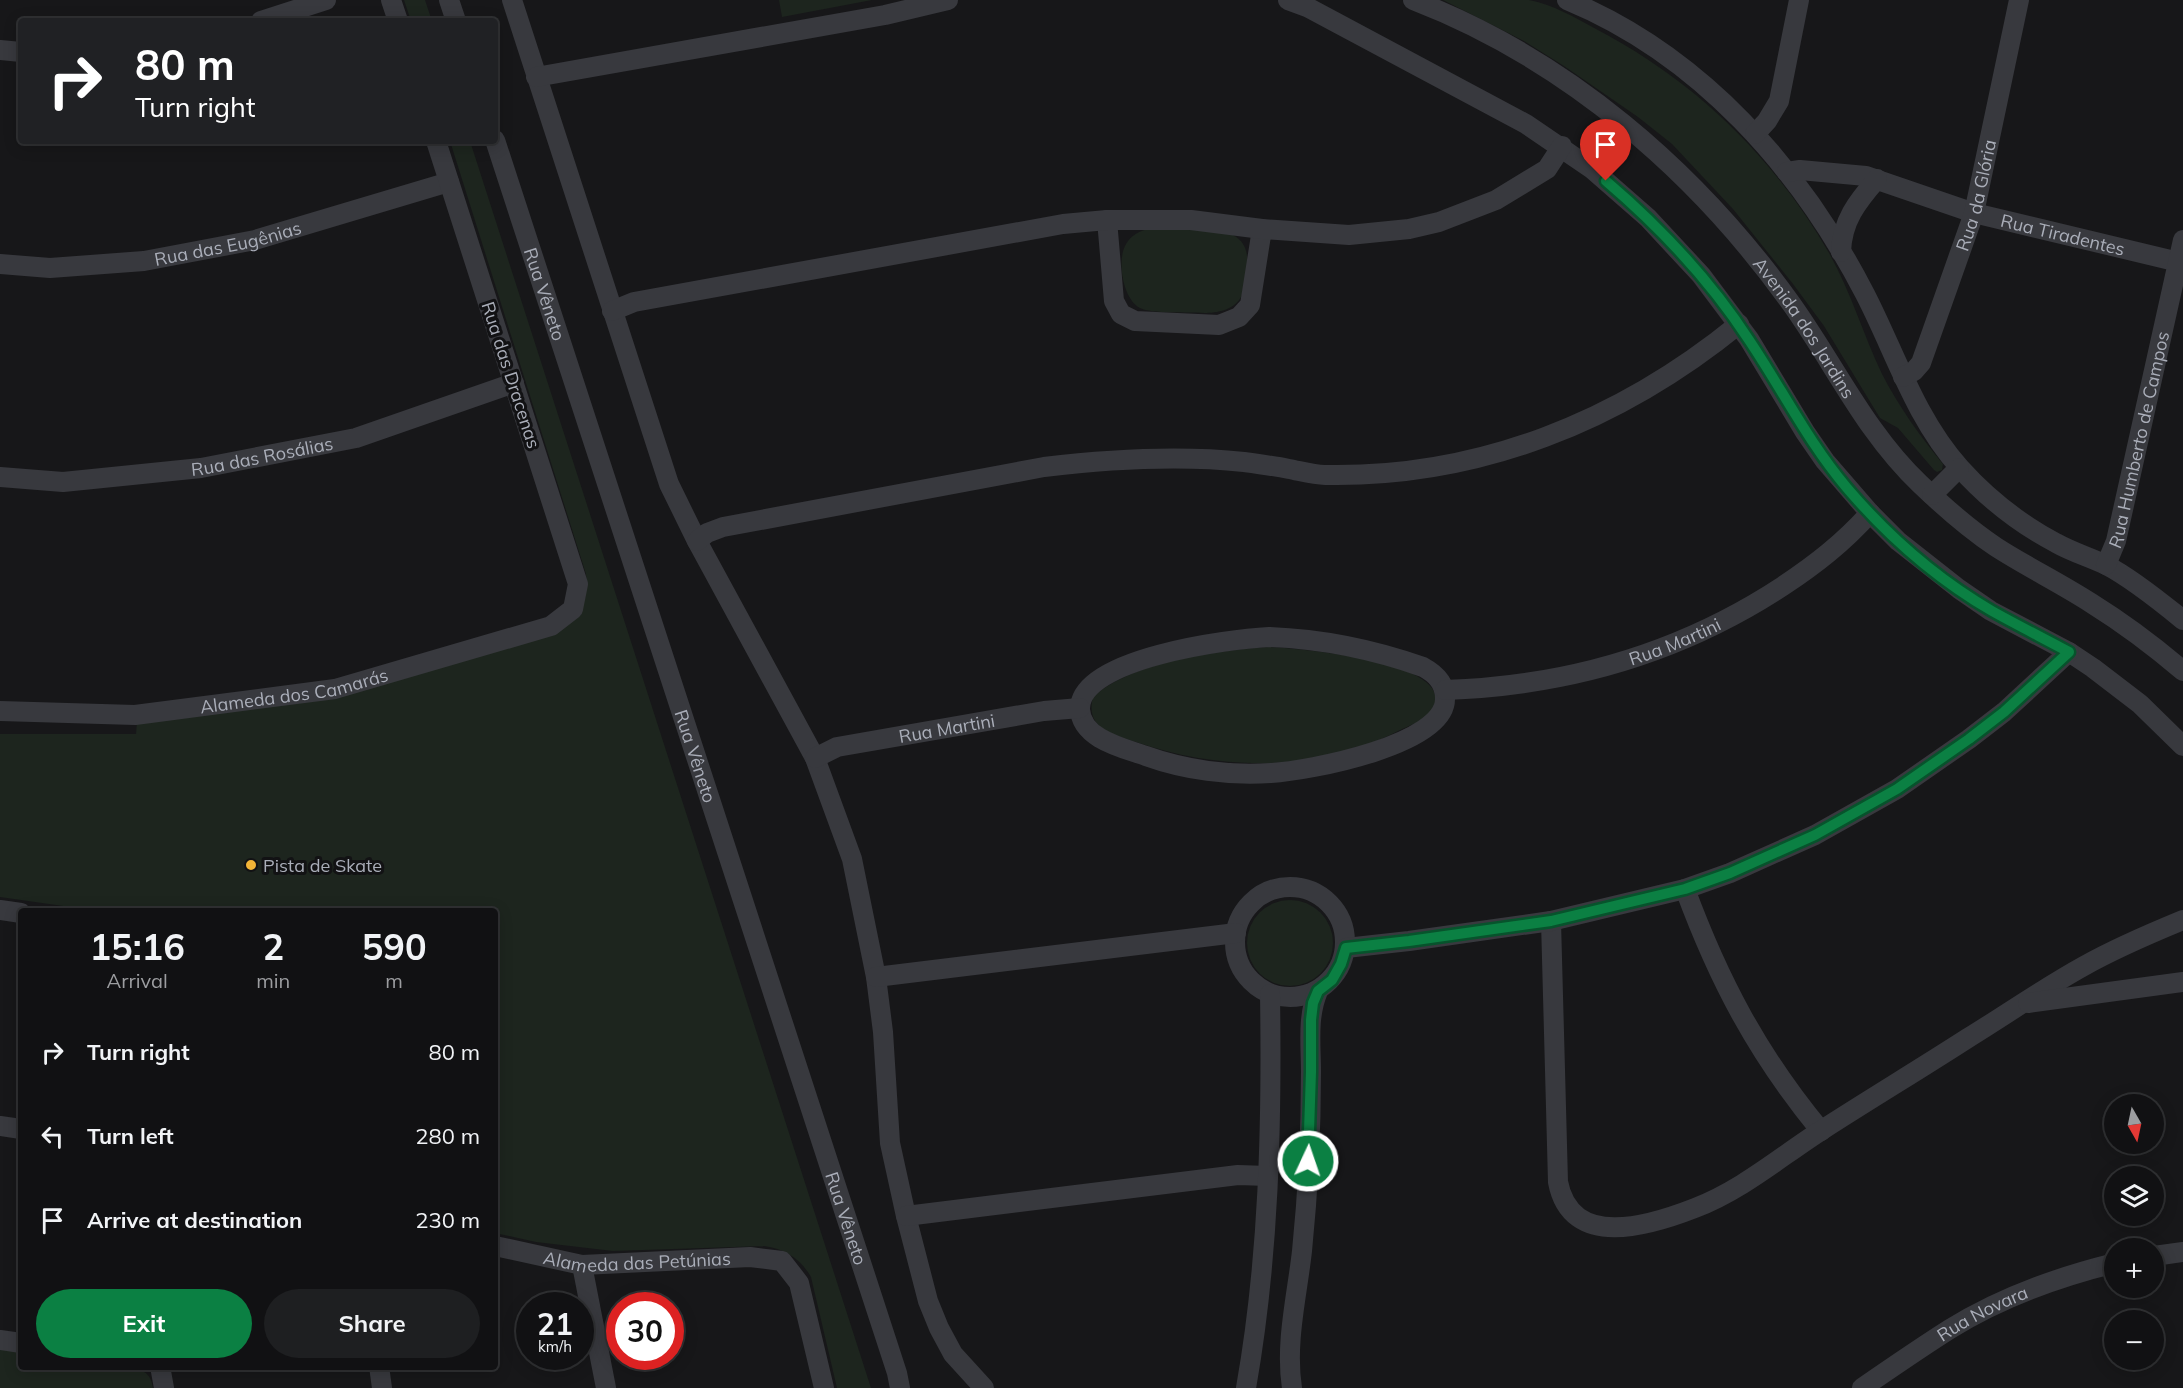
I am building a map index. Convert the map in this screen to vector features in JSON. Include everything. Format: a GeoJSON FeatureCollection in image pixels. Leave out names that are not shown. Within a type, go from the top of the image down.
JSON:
{"type":"FeatureCollection","features":[{"type":"Feature","properties":{"kind":"street"},"geometry":{"type":"LineString","coordinates":[[270,18],[326,0]]}},
{"type":"Feature","properties":{"kind":"street"},"geometry":{"type":"LineString","coordinates":[[392,0],[397,18]]}},
{"type":"Feature","properties":{"kind":"street"},"geometry":{"type":"LineString","coordinates":[[449,0],[455,18]]}},
{"type":"Feature","properties":{"kind":"street"},"geometry":{"type":"LineString","coordinates":[[512,0],[669,484],[697,541],[816,758],[852,859],[876,977],[885,1054],[890,1143],[906,1216],[928,1301],[939,1328],[953,1354],[984,1388]]}},
{"type":"Feature","properties":{"kind":"street"},"geometry":{"type":"LineString","coordinates":[[536,77],[885,15],[948,0]]}},
{"type":"Feature","properties":{"kind":"street"},"geometry":{"type":"LineString","coordinates":[[1288,0],[1306,7],[1495,107],[1562,146],[1592,169],[1648,218],[1701,275],[1739,324],[1812,442],[1832,470],[1870,513],[1920,560],[1959,590],[2069,652],[2117,686],[2166,728],[2183,746]]}},
{"type":"Feature","properties":{"kind":"street","name":"Avenida dos Jardins"},"geometry":{"type":"LineString","coordinates":[[1413,0],[1466,23],[1542,65],[1613,115],[1673,167],[1757,259],[1813,335],[1875,433],[1932,495],[1968,527],[1994,546],[2091,603],[2131,630],[2183,671]]}},
{"type":"Feature","properties":{"kind":"street"},"geometry":{"type":"LineString","coordinates":[[1755,134],[1767,121],[1779,101],[1799,0]]}},
{"type":"Feature","properties":{"kind":"street","name":"Rua da Glória"},"geometry":{"type":"LineString","coordinates":[[1903,377],[1914,372],[1921,363],[1974,213],[2019,0]]}},
{"type":"Feature","properties":{"kind":"street"},"geometry":{"type":"LineString","coordinates":[[1573,1],[1644,41],[1677,64],[1707,88],[1755,134],[1787,172],[1841,252],[1864,292],[1903,377],[1931,429],[1959,468],[2008,513],[2031,529],[2072,551],[2106,565],[2183,620]]}},
{"type":"Feature","properties":{"kind":"street"},"geometry":{"type":"LineString","coordinates":[[0,50],[18,52]]}},
{"type":"Feature","properties":{"kind":"street","name":"Rua das Dracenas"},"geometry":{"type":"LineString","coordinates":[[437,144],[578,584],[573,609]]}},
{"type":"Feature","properties":{"kind":"street","name":"Rua Vêneto"},"geometry":{"type":"LineString","coordinates":[[496,144],[898,1380],[910,1388]]}},
{"type":"Feature","properties":{"kind":"street"},"geometry":{"type":"LineString","coordinates":[[612,311],[634,302],[1020,230],[1107,220],[1191,220],[1262,229],[1349,235],[1409,229],[1468,213],[1522,186],[1547,169],[1562,146]]}},
{"type":"Feature","properties":{"kind":"street","name":"Rua Tiradentes"},"geometry":{"type":"LineString","coordinates":[[1787,172],[1800,170],[1866,176],[1974,213],[2181,263]]}},
{"type":"Feature","properties":{"kind":"street"},"geometry":{"type":"LineString","coordinates":[[1841,252],[1843,230],[1847,219],[1853,208],[1877,180]]}},
{"type":"Feature","properties":{"kind":"street","name":"Rua das Eugênias"},"geometry":{"type":"LineString","coordinates":[[0,264],[50,268],[144,261],[244,243],[449,182]]}},
{"type":"Feature","properties":{"kind":"street"},"geometry":{"type":"LineString","coordinates":[[1107,220],[1114,301],[1121,314],[1135,321],[1219,325],[1239,317],[1250,305],[1262,229]]}},
{"type":"Feature","properties":{"kind":"street","name":"Rua Humberto de Campos"},"geometry":{"type":"LineString","coordinates":[[2106,565],[2116,541],[2181,263],[2183,240]]}},
{"type":"Feature","properties":{"kind":"street"},"geometry":{"type":"LineString","coordinates":[[697,541],[707,533],[723,527],[1044,467],[1085,462],[1146,458],[1205,459],[1283,467],[1322,475],[1375,473],[1449,464],[1531,443],[1606,412],[1676,372],[1739,324]]}},
{"type":"Feature","properties":{"kind":"street","name":"Rua das Rosálias"},"geometry":{"type":"LineString","coordinates":[[0,477],[63,482],[201,468],[356,438],[514,383]]}},
{"type":"Feature","properties":{"kind":"street"},"geometry":{"type":"LineString","coordinates":[[1932,495],[1959,468]]}},
{"type":"Feature","properties":{"kind":"street","name":"Rua Martini"},"geometry":{"type":"LineString","coordinates":[[1445,690],[1510,686],[1574,675],[1654,652],[1729,618],[1799,575],[1846,539],[1870,513]]}},
{"type":"Feature","properties":{"kind":"street","name":"Alameda dos Camarás"},"geometry":{"type":"LineString","coordinates":[[0,711],[135,715],[335,689],[551,627],[573,609]]}},
{"type":"Feature","properties":{"kind":"street"},"geometry":{"type":"LineString","coordinates":[[1259,638],[1300,638],[1332,642],[1393,656],[1432,672],[1440,680],[1445,690],[1446,702],[1439,718],[1396,743],[1334,764],[1269,773],[1211,771],[1154,759],[1092,733],[1081,717],[1080,708],[1090,685],[1124,668],[1180,649],[1209,643],[1259,638]]}},
{"type":"Feature","properties":{"kind":"street"},"geometry":{"type":"LineString","coordinates":[[1346,948],[1551,921],[1685,889],[1730,873],[1815,835],[1897,789],[1934,765],[1995,718],[2069,652]]}},
{"type":"Feature","properties":{"kind":"street","name":"Rua Martini"},"geometry":{"type":"LineString","coordinates":[[816,758],[837,747],[1044,711],[1080,708]]}},
{"type":"Feature","properties":{"kind":"street"},"geometry":{"type":"LineString","coordinates":[[1293,887],[1311,891],[1326,900],[1338,914],[1345,930],[1346,948],[1341,964],[1332,980],[1318,991],[1301,997],[1285,998],[1270,994],[1256,986],[1245,975],[1238,962],[1235,947],[1236,933],[1240,918],[1249,905],[1276,889],[1293,887]]}},
{"type":"Feature","properties":{"kind":"street"},"geometry":{"type":"LineString","coordinates":[[1685,889],[1718,971],[1738,1011],[1776,1073],[1821,1131]]}},
{"type":"Feature","properties":{"kind":"street"},"geometry":{"type":"LineString","coordinates":[[0,910],[18,913]]}},
{"type":"Feature","properties":{"kind":"street"},"geometry":{"type":"LineString","coordinates":[[1551,921],[1558,1182],[1564,1201],[1576,1216],[1597,1227],[1609,1228],[1651,1222],[1693,1209],[1734,1190],[1821,1131],[2023,1003],[2104,956],[2183,920]]}},
{"type":"Feature","properties":{"kind":"street"},"geometry":{"type":"LineString","coordinates":[[876,977],[1236,933]]}},
{"type":"Feature","properties":{"kind":"street"},"geometry":{"type":"LineString","coordinates":[[2023,1003],[2183,982]]}},
{"type":"Feature","properties":{"kind":"street"},"geometry":{"type":"LineString","coordinates":[[1292,1388],[1290,1350],[1304,1236],[1308,1179],[1311,1020],[1313,1003],[1318,991]]}},
{"type":"Feature","properties":{"kind":"street"},"geometry":{"type":"LineString","coordinates":[[1246,1388],[1258,1312],[1268,1176],[1270,994]]}},
{"type":"Feature","properties":{"kind":"street"},"geometry":{"type":"LineString","coordinates":[[0,1126],[18,1129]]}},
{"type":"Feature","properties":{"kind":"street"},"geometry":{"type":"LineString","coordinates":[[906,1216],[1239,1175],[1268,1176]]}},
{"type":"Feature","properties":{"kind":"street","name":"Alameda das Petúnias"},"geometry":{"type":"LineString","coordinates":[[498,1247],[582,1265],[750,1257],[782,1261],[799,1283],[824,1388]]}},
{"type":"Feature","properties":{"kind":"street"},"geometry":{"type":"LineString","coordinates":[[2164,1255],[2183,1252]]}},
{"type":"Feature","properties":{"kind":"street"},"geometry":{"type":"LineString","coordinates":[[582,1265],[606,1388]]}},
{"type":"Feature","properties":{"kind":"street","name":"Rua Novara"},"geometry":{"type":"LineString","coordinates":[[1862,1388],[1951,1328],[1985,1310],[2058,1280],[2104,1266]]}},
{"type":"Feature","properties":{"kind":"street"},"geometry":{"type":"LineString","coordinates":[[0,1340],[18,1343]]}},
{"type":"Feature","properties":{"kind":"street"},"geometry":{"type":"LineString","coordinates":[[161,1370],[164,1388]]}},
{"type":"Feature","properties":{"kind":"street"},"geometry":{"type":"LineString","coordinates":[[380,1370],[382,1388]]}},
{"type":"Feature","properties":{"kind":"shaded area"},"geometry":{"type":"Polygon","coordinates":[[[404,0],[425,0],[431,18],[410,18],[404,0]]]}},
{"type":"Feature","properties":{"kind":"shaded area"},"geometry":{"type":"Polygon","coordinates":[[[779,0],[872,0],[782,17],[779,0]]]}},
{"type":"Feature","properties":{"kind":"shaded area"},"geometry":{"type":"Polygon","coordinates":[[[1443,0],[1529,0],[1555,8],[1632,49],[1666,72],[1729,124],[1783,185],[1829,253],[1882,374],[1910,421],[1943,464],[1942,470],[1937,472],[1934,470],[1898,428],[1880,418],[1824,326],[1793,284],[1733,209],[1672,144],[1638,117],[1564,66],[1524,41],[1443,0]]]}},
{"type":"Feature","properties":{"kind":"shaded area"},"geometry":{"type":"Polygon","coordinates":[[[451,144],[471,144],[871,1388],[837,1388],[811,1277],[797,1260],[779,1249],[764,1246],[613,1251],[536,1242],[498,1234],[498,908],[77,908],[0,897],[0,734],[136,734],[137,722],[561,630],[574,619],[582,606],[587,583],[451,144]]]}},
{"type":"Feature","properties":{"kind":"shaded area"},"geometry":{"type":"Polygon","coordinates":[[[1151,228],[1217,231],[1239,239],[1246,250],[1247,270],[1242,294],[1238,301],[1225,310],[1204,313],[1145,310],[1134,303],[1129,297],[1123,280],[1123,253],[1127,242],[1133,236],[1151,228]]]}},
{"type":"Feature","properties":{"kind":"shaded area"},"geometry":{"type":"Polygon","coordinates":[[[1269,647],[1337,654],[1397,668],[1420,678],[1434,691],[1434,706],[1428,715],[1418,722],[1367,745],[1335,755],[1302,761],[1268,763],[1235,762],[1168,752],[1109,732],[1096,723],[1093,716],[1093,697],[1109,685],[1130,675],[1176,660],[1226,651],[1269,647]]]}},
{"type":"Feature","properties":{"kind":"shaded area"},"geometry":{"type":"Polygon","coordinates":[[[1282,900],[1298,900],[1321,912],[1330,926],[1333,943],[1330,960],[1321,974],[1298,986],[1282,986],[1266,979],[1254,967],[1247,951],[1247,935],[1254,919],[1266,907],[1282,900]]]}},
{"type":"Feature","properties":{"kind":"shaded area"},"geometry":{"type":"Polygon","coordinates":[[[0,1349],[18,1352],[18,1370],[138,1370],[148,1375],[153,1388],[0,1388],[0,1349]]]}},
{"type":"Feature","properties":{"kind":"place","name":"Pista de Skate"},"geometry":{"type":"Point","coordinates":[251,865]}},
{"type":"Feature","properties":{"kind":"route"},"geometry":{"type":"LineString","coordinates":[[1308,1161],[1313,1003],[1318,991],[1332,980],[1341,964],[1346,948],[1551,921],[1685,889],[1730,873],[1815,835],[1897,789],[1934,765],[2004,712],[2069,652],[1959,590],[1913,554],[1870,513],[1825,461],[1726,306],[1675,245],[1606,181]]}}]}
